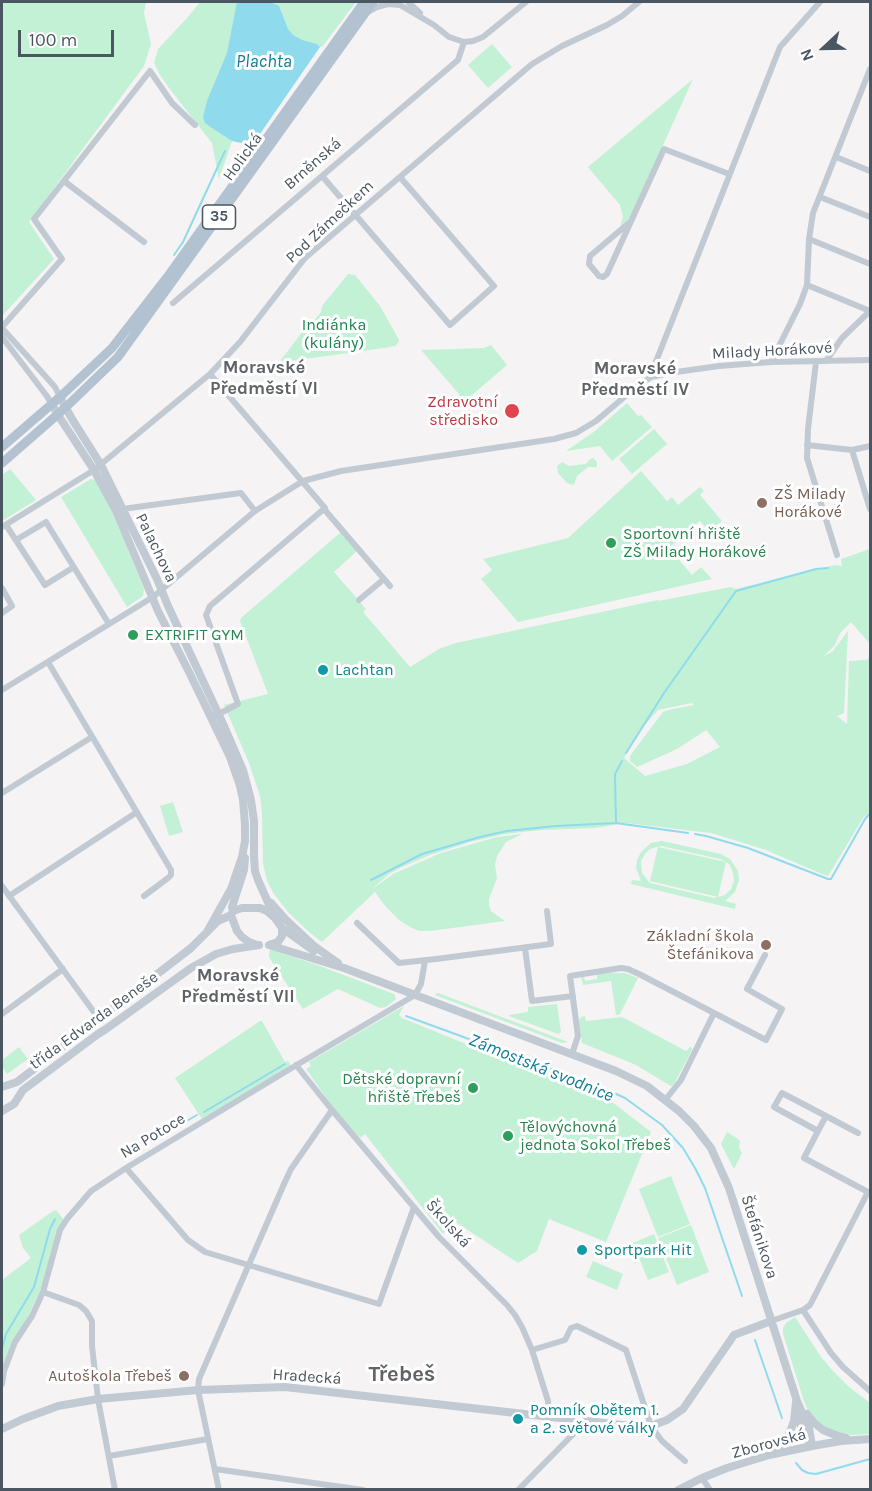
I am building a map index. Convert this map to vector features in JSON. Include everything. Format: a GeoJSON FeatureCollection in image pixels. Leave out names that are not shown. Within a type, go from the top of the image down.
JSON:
{"type":"FeatureCollection","features":[{"type":"Feature","properties":{"kind":"main road","name":"Holická"},"geometry":{"type":"LineString","coordinates":[[52,404],[112,348],[152,298],[364,2]]}},
{"type":"Feature","properties":{"kind":"main road","name":"Holická"},"geometry":{"type":"LineString","coordinates":[[62,412],[118,357],[373,2]]}},
{"type":"Feature","properties":{"kind":"main road","name":"35"},"geometry":{"type":"LineString","coordinates":[[2,447],[52,404]]}},
{"type":"Feature","properties":{"kind":"main road","name":"35"},"geometry":{"type":"LineString","coordinates":[[2,463],[62,412]]}},
{"type":"Feature","properties":{"kind":"street"},"geometry":{"type":"LineString","coordinates":[[408,2],[449,37],[464,42],[483,37],[526,2]]}},
{"type":"Feature","properties":{"kind":"street","name":"Pod Zámečkem"},"geometry":{"type":"LineString","coordinates":[[4,526],[97,467],[210,374],[240,342],[305,258],[532,64],[562,46],[607,25],[639,2]]}},
{"type":"Feature","properties":{"kind":"street"},"geometry":{"type":"LineString","coordinates":[[651,377],[780,47],[820,2]]}},
{"type":"Feature","properties":{"kind":"street"},"geometry":{"type":"LineString","coordinates":[[363,16],[377,7],[388,4],[400,5],[434,25]]}},
{"type":"Feature","properties":{"kind":"street","name":"Brněnská"},"geometry":{"type":"LineString","coordinates":[[173,303],[458,60],[464,42]]}},
{"type":"Feature","properties":{"kind":"street"},"geometry":{"type":"LineString","coordinates":[[771,362],[807,285],[809,239],[813,213],[870,69]]}},
{"type":"Feature","properties":{"kind":"street"},"geometry":{"type":"LineString","coordinates":[[60,397],[55,387],[2,328],[63,259],[34,219],[150,71],[172,103],[195,125]]}},
{"type":"Feature","properties":{"kind":"street"},"geometry":{"type":"LineString","coordinates":[[630,222],[590,256],[589,264],[599,276],[603,277],[607,274],[664,149],[729,174]]}},
{"type":"Feature","properties":{"kind":"street"},"geometry":{"type":"LineString","coordinates":[[836,157],[870,171]]}},
{"type":"Feature","properties":{"kind":"street"},"geometry":{"type":"LineString","coordinates":[[322,176],[450,324],[494,286],[400,177]]}},
{"type":"Feature","properties":{"kind":"street"},"geometry":{"type":"LineString","coordinates":[[64,181],[144,242]]}},
{"type":"Feature","properties":{"kind":"street"},"geometry":{"type":"LineString","coordinates":[[820,197],[870,217]]}},
{"type":"Feature","properties":{"kind":"street"},"geometry":{"type":"LineString","coordinates":[[809,239],[870,264]]}},
{"type":"Feature","properties":{"kind":"street"},"geometry":{"type":"LineString","coordinates":[[807,285],[870,311],[842,338],[826,362]]}},
{"type":"Feature","properties":{"kind":"street"},"geometry":{"type":"LineString","coordinates":[[2,337],[52,404]]}},
{"type":"Feature","properties":{"kind":"street","name":"Milady Horákové"},"geometry":{"type":"LineString","coordinates":[[2,690],[162,591],[255,511],[303,481],[341,471],[554,439],[576,433],[596,421],[651,377],[669,373],[771,362],[870,360]]}},
{"type":"Feature","properties":{"kind":"street"},"geometry":{"type":"LineString","coordinates":[[816,362],[807,458],[837,555]]}},
{"type":"Feature","properties":{"kind":"street"},"geometry":{"type":"LineString","coordinates":[[210,374],[390,586]]}},
{"type":"Feature","properties":{"kind":"street","name":"Palachova"},"geometry":{"type":"LineString","coordinates":[[60,397],[62,412]]}},
{"type":"Feature","properties":{"kind":"street","name":"Palachova"},"geometry":{"type":"LineString","coordinates":[[52,404],[62,412],[122,509],[162,591],[215,716],[248,785],[254,821],[255,871],[275,918]]}},
{"type":"Feature","properties":{"kind":"street"},"geometry":{"type":"LineString","coordinates":[[807,445],[852,450],[870,446]]}},
{"type":"Feature","properties":{"kind":"street"},"geometry":{"type":"LineString","coordinates":[[852,450],[870,509]]}},
{"type":"Feature","properties":{"kind":"street","name":"Palachova"},"geometry":{"type":"LineString","coordinates":[[97,467],[158,611],[215,716],[240,786],[245,815],[245,842],[231,889],[207,932]]}},
{"type":"Feature","properties":{"kind":"street"},"geometry":{"type":"LineString","coordinates":[[122,509],[241,493],[255,511]]}},
{"type":"Feature","properties":{"kind":"street"},"geometry":{"type":"LineString","coordinates":[[215,716],[238,704],[206,615],[210,606],[324,509]]}},
{"type":"Feature","properties":{"kind":"street"},"geometry":{"type":"LineString","coordinates":[[16,540],[46,522],[109,624]]}},
{"type":"Feature","properties":{"kind":"street"},"geometry":{"type":"LineString","coordinates":[[4,526],[16,540],[45,585],[74,567]]}},
{"type":"Feature","properties":{"kind":"street"},"geometry":{"type":"LineString","coordinates":[[359,600],[384,579]]}},
{"type":"Feature","properties":{"kind":"street"},"geometry":{"type":"LineString","coordinates":[[2,588],[12,606],[2,613]]}},
{"type":"Feature","properties":{"kind":"street"},"geometry":{"type":"LineString","coordinates":[[48,662],[171,873],[168,878],[144,896]]}},
{"type":"Feature","properties":{"kind":"street"},"geometry":{"type":"LineString","coordinates":[[2,793],[92,737]]}},
{"type":"Feature","properties":{"kind":"street"},"geometry":{"type":"LineString","coordinates":[[9,897],[136,812]]}},
{"type":"Feature","properties":{"kind":"street"},"geometry":{"type":"LineString","coordinates":[[207,932],[218,921],[232,913],[238,909],[252,908],[267,911],[275,918],[283,931],[281,938],[278,942],[269,945],[259,945],[242,938],[237,931],[232,913],[232,907],[244,870],[245,842]]}},
{"type":"Feature","properties":{"kind":"street"},"geometry":{"type":"LineString","coordinates":[[2,886],[99,1019]]}},
{"type":"Feature","properties":{"kind":"street"},"geometry":{"type":"LineString","coordinates":[[264,894],[286,920],[314,946],[344,968]]}},
{"type":"Feature","properties":{"kind":"street"},"geometry":{"type":"LineString","coordinates":[[357,923],[399,963],[551,944],[547,911]]}},
{"type":"Feature","properties":{"kind":"street","name":"Štefánikova"},"geometry":{"type":"LineString","coordinates":[[282,928],[312,950],[344,968]]}},
{"type":"Feature","properties":{"kind":"street","name":"třída Edvarda Beneše"},"geometry":{"type":"LineString","coordinates":[[4,1086],[17,1082],[191,948],[207,932]]}},
{"type":"Feature","properties":{"kind":"street","name":"třída Edvarda Beneše"},"geometry":{"type":"LineString","coordinates":[[2,1111],[17,1101],[23,1090],[191,968],[216,954],[259,945]]}},
{"type":"Feature","properties":{"kind":"street","name":"Štefánikova"},"geometry":{"type":"LineString","coordinates":[[269,945],[344,968],[637,1080],[666,1099],[688,1119],[711,1148],[729,1188],[796,1401],[809,1428],[812,1446]]}},
{"type":"Feature","properties":{"kind":"street"},"geometry":{"type":"LineString","coordinates":[[525,948],[532,1001],[573,996]]}},
{"type":"Feature","properties":{"kind":"street"},"geometry":{"type":"LineString","coordinates":[[572,1054],[578,1036],[570,976],[621,969],[628,969],[766,1040],[782,1009],[747,989],[765,955]]}},
{"type":"Feature","properties":{"kind":"street"},"geometry":{"type":"LineString","coordinates":[[415,995],[421,984],[426,960]]}},
{"type":"Feature","properties":{"kind":"street"},"geometry":{"type":"LineString","coordinates":[[2,1014],[63,969]]}},
{"type":"Feature","properties":{"kind":"street","name":"Na Potoce"},"geometry":{"type":"LineString","coordinates":[[2,1384],[4,1371],[15,1342],[32,1316],[43,1293],[60,1230],[91,1191],[415,995]]}},
{"type":"Feature","properties":{"kind":"street"},"geometry":{"type":"LineString","coordinates":[[666,1099],[681,1080],[714,1013]]}},
{"type":"Feature","properties":{"kind":"street","name":"Školská"},"geometry":{"type":"LineString","coordinates":[[296,1065],[439,1237],[507,1305],[522,1327],[532,1350],[548,1401],[549,1416]]}},
{"type":"Feature","properties":{"kind":"street","name":"třída Edvarda Beneše"},"geometry":{"type":"LineString","coordinates":[[4,1086],[14,1090],[17,1101]]}},
{"type":"Feature","properties":{"kind":"street"},"geometry":{"type":"LineString","coordinates":[[818,1131],[774,1107],[782,1093],[858,1134]]}},
{"type":"Feature","properties":{"kind":"street"},"geometry":{"type":"LineString","coordinates":[[219,1490],[198,1390],[199,1379],[291,1169],[332,1110]]}},
{"type":"Feature","properties":{"kind":"street"},"geometry":{"type":"LineString","coordinates":[[771,1321],[803,1310],[810,1305],[868,1192],[804,1158],[826,1116]]}},
{"type":"Feature","properties":{"kind":"street"},"geometry":{"type":"LineString","coordinates":[[126,1168],[188,1240],[205,1252],[379,1304],[414,1207]]}},
{"type":"Feature","properties":{"kind":"street"},"geometry":{"type":"LineString","coordinates":[[43,1293],[79,1305],[92,1321],[92,1346],[98,1399],[115,1490]]}},
{"type":"Feature","properties":{"kind":"street"},"geometry":{"type":"LineString","coordinates":[[803,1310],[831,1353],[843,1367],[870,1390]]}},
{"type":"Feature","properties":{"kind":"street","name":"Hradecká"},"geometry":{"type":"LineString","coordinates":[[2,1429],[58,1406],[98,1399],[198,1390],[285,1387],[631,1426],[651,1426],[667,1420],[683,1409],[734,1335],[771,1321]]}},
{"type":"Feature","properties":{"kind":"street"},"geometry":{"type":"LineString","coordinates":[[532,1350],[565,1340],[571,1328],[576,1326],[626,1350],[651,1426],[662,1441],[685,1461]]}},
{"type":"Feature","properties":{"kind":"street"},"geometry":{"type":"LineString","coordinates":[[769,1455],[785,1441],[790,1432],[794,1421],[796,1401]]}},
{"type":"Feature","properties":{"kind":"street","name":"Štefánikova"},"geometry":{"type":"LineString","coordinates":[[796,1401],[813,1422],[823,1430],[857,1440]]}},
{"type":"Feature","properties":{"kind":"street"},"geometry":{"type":"LineString","coordinates":[[518,1490],[587,1420]]}},
{"type":"Feature","properties":{"kind":"street"},"geometry":{"type":"LineString","coordinates":[[109,1456],[208,1439]]}},
{"type":"Feature","properties":{"kind":"street","name":"Zborovská"},"geometry":{"type":"LineString","coordinates":[[678,1490],[702,1478],[769,1455],[812,1446],[870,1439]]}},
{"type":"Feature","properties":{"kind":"street"},"geometry":{"type":"LineString","coordinates":[[215,1469],[363,1490]]}},
{"type":"Feature","properties":{"kind":"street"},"geometry":{"type":"LineString","coordinates":[[702,1478],[710,1490]]}},
{"type":"Feature","properties":{"kind":"green space"},"geometry":{"type":"Polygon","coordinates":[[[2,2],[146,2],[144,13],[151,44],[144,66],[29,222],[54,259],[2,316],[2,2]]]}},
{"type":"Feature","properties":{"kind":"green space"},"geometry":{"type":"Polygon","coordinates":[[[200,2],[356,2],[322,47],[227,137],[232,141],[219,179],[212,143],[169,88],[154,63],[158,49],[200,2]]]}},
{"type":"Feature","properties":{"kind":"green space"},"geometry":{"type":"Polygon","coordinates":[[[492,44],[512,67],[488,88],[468,65],[492,44]]]}},
{"type":"Feature","properties":{"kind":"green space"},"geometry":{"type":"Polygon","coordinates":[[[693,79],[630,218],[620,226],[623,217],[620,205],[588,167],[693,79]]]}},
{"type":"Feature","properties":{"kind":"green space","name":"Indiánka (kulány)"},"geometry":{"type":"Polygon","coordinates":[[[348,274],[355,275],[380,306],[399,340],[398,343],[395,346],[384,348],[283,362],[281,360],[306,327],[321,312],[322,306],[348,274]]]}},
{"type":"Feature","properties":{"kind":"green space"},"geometry":{"type":"Polygon","coordinates":[[[491,345],[507,365],[465,401],[421,350],[484,348],[491,345]]]}},
{"type":"Feature","properties":{"kind":"green space"},"geometry":{"type":"Polygon","coordinates":[[[627,403],[652,427],[612,461],[600,446],[566,451],[595,431],[627,403]]]}},
{"type":"Feature","properties":{"kind":"green space"},"geometry":{"type":"Polygon","coordinates":[[[654,429],[667,444],[632,474],[619,459],[654,429]]]}},
{"type":"Feature","properties":{"kind":"green space"},"geometry":{"type":"Polygon","coordinates":[[[593,458],[597,466],[588,467],[577,476],[574,485],[567,483],[558,473],[557,466],[562,462],[569,466],[586,464],[593,458]]]}},
{"type":"Feature","properties":{"kind":"green space"},"geometry":{"type":"Polygon","coordinates":[[[10,469],[36,500],[2,521],[2,475],[10,469]]]}},
{"type":"Feature","properties":{"kind":"green space","name":"Sportovní hřiště ZŠ Milady Horákové"},"geometry":{"type":"Polygon","coordinates":[[[641,471],[667,501],[672,497],[678,505],[700,487],[704,491],[700,495],[722,521],[709,532],[700,521],[669,548],[692,575],[701,567],[712,579],[518,622],[481,579],[492,570],[483,559],[568,538],[641,471]]]}},
{"type":"Feature","properties":{"kind":"green space"},"geometry":{"type":"Polygon","coordinates":[[[91,479],[96,480],[115,519],[144,589],[143,596],[127,607],[61,497],[91,479]]]}},
{"type":"Feature","properties":{"kind":"green space"},"geometry":{"type":"Polygon","coordinates":[[[341,532],[357,551],[334,572],[366,609],[363,612],[410,667],[439,649],[456,643],[658,600],[731,587],[736,589],[835,565],[842,566],[841,559],[870,549],[870,644],[851,622],[840,633],[835,645],[823,657],[833,651],[848,631],[844,713],[837,716],[847,724],[849,661],[867,660],[870,655],[870,811],[863,818],[828,876],[766,850],[711,833],[625,823],[596,828],[505,834],[470,842],[402,867],[389,874],[371,890],[393,874],[441,853],[497,837],[522,834],[506,842],[497,856],[495,865],[497,878],[489,905],[491,911],[505,921],[419,931],[398,919],[375,892],[322,942],[288,912],[267,881],[263,864],[260,796],[249,763],[224,705],[268,694],[240,621],[341,532]],[[692,703],[658,710],[644,726],[624,758],[645,776],[687,764],[720,747],[706,730],[677,749],[637,767],[630,761],[630,756],[663,712],[694,705],[692,703]]]}},
{"type":"Feature","properties":{"kind":"green space"},"geometry":{"type":"Polygon","coordinates":[[[173,802],[183,832],[169,836],[160,806],[173,802]]]}},
{"type":"Feature","properties":{"kind":"green space"},"geometry":{"type":"Polygon","coordinates":[[[662,841],[721,854],[730,859],[738,871],[739,880],[735,892],[725,901],[736,904],[735,909],[631,884],[632,880],[641,881],[636,868],[637,860],[641,852],[651,843],[662,841]],[[661,846],[650,849],[641,861],[642,873],[650,883],[714,898],[725,895],[731,889],[734,881],[730,865],[726,862],[661,846]]]}},
{"type":"Feature","properties":{"kind":"green space"},"geometry":{"type":"Polygon","coordinates":[[[658,847],[726,862],[718,897],[650,881],[658,847]]]}},
{"type":"Feature","properties":{"kind":"green space"},"geometry":{"type":"Polygon","coordinates":[[[270,949],[394,994],[396,999],[386,1007],[380,1008],[338,989],[303,1009],[269,957],[270,949]]]}},
{"type":"Feature","properties":{"kind":"green space"},"geometry":{"type":"Polygon","coordinates":[[[625,973],[638,978],[618,1015],[616,1015],[611,981],[583,985],[581,976],[584,976],[585,981],[597,979],[597,974],[625,973]]]}},
{"type":"Feature","properties":{"kind":"green space"},"geometry":{"type":"Polygon","coordinates":[[[437,993],[568,1042],[562,1043],[435,995],[437,993]]]}},
{"type":"Feature","properties":{"kind":"green space"},"geometry":{"type":"Polygon","coordinates":[[[557,1004],[561,1032],[558,1034],[509,1016],[528,1012],[528,1007],[557,1004]]]}},
{"type":"Feature","properties":{"kind":"green space","name":"Tělovýchovná jednota Sokol Třebeš"},"geometry":{"type":"Polygon","coordinates":[[[404,1006],[399,1015],[402,1018],[471,1046],[599,1092],[651,1132],[606,1242],[549,1219],[537,1251],[518,1263],[454,1221],[443,1234],[365,1134],[360,1138],[337,1113],[306,1069],[311,1066],[309,1062],[404,1006]]]}},
{"type":"Feature","properties":{"kind":"green space"},"geometry":{"type":"Polygon","coordinates":[[[585,1016],[586,1021],[622,1017],[686,1051],[691,1046],[692,1050],[671,1086],[636,1065],[582,1043],[579,1020],[585,1016]]]}},
{"type":"Feature","properties":{"kind":"green space"},"geometry":{"type":"Polygon","coordinates":[[[260,1021],[285,1062],[288,1061],[291,1066],[202,1119],[175,1078],[260,1021]]]}},
{"type":"Feature","properties":{"kind":"green space"},"geometry":{"type":"Polygon","coordinates":[[[19,1047],[28,1059],[7,1074],[2,1066],[2,1060],[19,1047]]]}},
{"type":"Feature","properties":{"kind":"green space"},"geometry":{"type":"Polygon","coordinates":[[[727,1132],[740,1141],[739,1148],[742,1153],[734,1169],[721,1144],[727,1132]]]}},
{"type":"Feature","properties":{"kind":"green space"},"geometry":{"type":"Polygon","coordinates":[[[671,1176],[690,1224],[658,1237],[639,1189],[671,1176]]]}},
{"type":"Feature","properties":{"kind":"green space"},"geometry":{"type":"Polygon","coordinates":[[[56,1210],[65,1221],[41,1289],[2,1370],[2,1280],[31,1258],[23,1248],[19,1235],[56,1210]]]}},
{"type":"Feature","properties":{"kind":"green space"},"geometry":{"type":"Polygon","coordinates":[[[691,1225],[709,1272],[677,1285],[658,1238],[691,1225]]]}},
{"type":"Feature","properties":{"kind":"green space"},"geometry":{"type":"Polygon","coordinates":[[[654,1234],[669,1272],[648,1280],[633,1243],[654,1234]]]}},
{"type":"Feature","properties":{"kind":"green space"},"geometry":{"type":"Polygon","coordinates":[[[593,1261],[623,1274],[617,1290],[586,1277],[593,1261]]]}},
{"type":"Feature","properties":{"kind":"green space"},"geometry":{"type":"Polygon","coordinates":[[[795,1317],[833,1371],[870,1403],[870,1434],[852,1435],[835,1432],[820,1424],[808,1411],[783,1334],[786,1323],[795,1317]]]}},
{"type":"Feature","properties":{"kind":"water","name":"Plachta"},"geometry":{"type":"Polygon","coordinates":[[[237,2],[270,2],[279,6],[288,29],[293,35],[320,47],[253,144],[232,141],[205,123],[203,117],[207,101],[227,53],[237,2]]]}},
{"type":"Feature","properties":{"kind":"waterway"},"geometry":{"type":"LineString","coordinates":[[174,255],[183,242],[225,151]]}},
{"type":"Feature","properties":{"kind":"waterway"},"geometry":{"type":"LineString","coordinates":[[626,753],[664,693],[736,591],[816,569],[828,568]]}},
{"type":"Feature","properties":{"kind":"waterway"},"geometry":{"type":"LineString","coordinates":[[616,822],[615,774],[622,761]]}},
{"type":"Feature","properties":{"kind":"waterway"},"geometry":{"type":"LineString","coordinates":[[695,834],[748,848],[831,879],[870,813]]}},
{"type":"Feature","properties":{"kind":"waterway"},"geometry":{"type":"LineString","coordinates":[[371,880],[422,854],[507,831],[616,823],[688,833]]}},
{"type":"Feature","properties":{"kind":"waterway","name":"Zámostská svodnice"},"geometry":{"type":"LineString","coordinates":[[406,1016],[603,1088],[625,1098],[662,1125],[683,1148],[705,1188],[742,1296]]}},
{"type":"Feature","properties":{"kind":"waterway","name":"Zámostská svodnice"},"geometry":{"type":"LineString","coordinates":[[204,1112],[285,1064]]}},
{"type":"Feature","properties":{"kind":"waterway","name":"Zámostská svodnice"},"geometry":{"type":"LineString","coordinates":[[164,1134],[197,1115]]}},
{"type":"Feature","properties":{"kind":"waterway","name":"Zámostská svodnice"},"geometry":{"type":"LineString","coordinates":[[2,1349],[6,1334],[34,1287],[50,1229],[55,1219]]}},
{"type":"Feature","properties":{"kind":"waterway","name":"Zámostská svodnice"},"geometry":{"type":"LineString","coordinates":[[755,1340],[782,1418]]}},
{"type":"Feature","properties":{"kind":"waterway","name":"Zámostská svodnice"},"geometry":{"type":"LineString","coordinates":[[796,1463],[802,1470],[816,1474],[870,1459]]}},
{"type":"Feature","properties":{"kind":"place","name":"Zdravotní středisko"},"geometry":{"type":"Point","coordinates":[512,411]}},
{"type":"Feature","properties":{"kind":"place","name":"ZŠ Milady Horákové"},"geometry":{"type":"Point","coordinates":[762,503]}},
{"type":"Feature","properties":{"kind":"place","name":"Sportovní hřiště ZŠ Milady Horákové"},"geometry":{"type":"Point","coordinates":[611,543]}},
{"type":"Feature","properties":{"kind":"place","name":"EXTRIFIT GYM"},"geometry":{"type":"Point","coordinates":[133,635]}},
{"type":"Feature","properties":{"kind":"place","name":"Lachtan"},"geometry":{"type":"Point","coordinates":[323,670]}},
{"type":"Feature","properties":{"kind":"place","name":"Základní škola Štefánikova"},"geometry":{"type":"Point","coordinates":[766,945]}},
{"type":"Feature","properties":{"kind":"place","name":"Dětské dopravní hřiště Třebeš"},"geometry":{"type":"Point","coordinates":[473,1088]}},
{"type":"Feature","properties":{"kind":"place","name":"Tělovýchovná jednota Sokol Třebeš"},"geometry":{"type":"Point","coordinates":[508,1136]}},
{"type":"Feature","properties":{"kind":"place","name":"Sportpark Hit"},"geometry":{"type":"Point","coordinates":[582,1250]}},
{"type":"Feature","properties":{"kind":"place","name":"Autoškola Třebeš"},"geometry":{"type":"Point","coordinates":[184,1376]}},
{"type":"Feature","properties":{"kind":"place","name":"Pomník Obětem 1. a 2. světové války"},"geometry":{"type":"Point","coordinates":[518,1419]}},
{"type":"Feature","properties":{"kind":"district","name":"Moravské Předměstí VI"},"geometry":{"type":"Point","coordinates":[264,378]}},
{"type":"Feature","properties":{"kind":"district","name":"Moravské Předměstí IV"},"geometry":{"type":"Point","coordinates":[635,379]}},
{"type":"Feature","properties":{"kind":"district","name":"Moravské Předměstí VII"},"geometry":{"type":"Point","coordinates":[238,986]}},
{"type":"Feature","properties":{"kind":"district","name":"Třebeš"},"geometry":{"type":"Point","coordinates":[402,1375]}}]}
